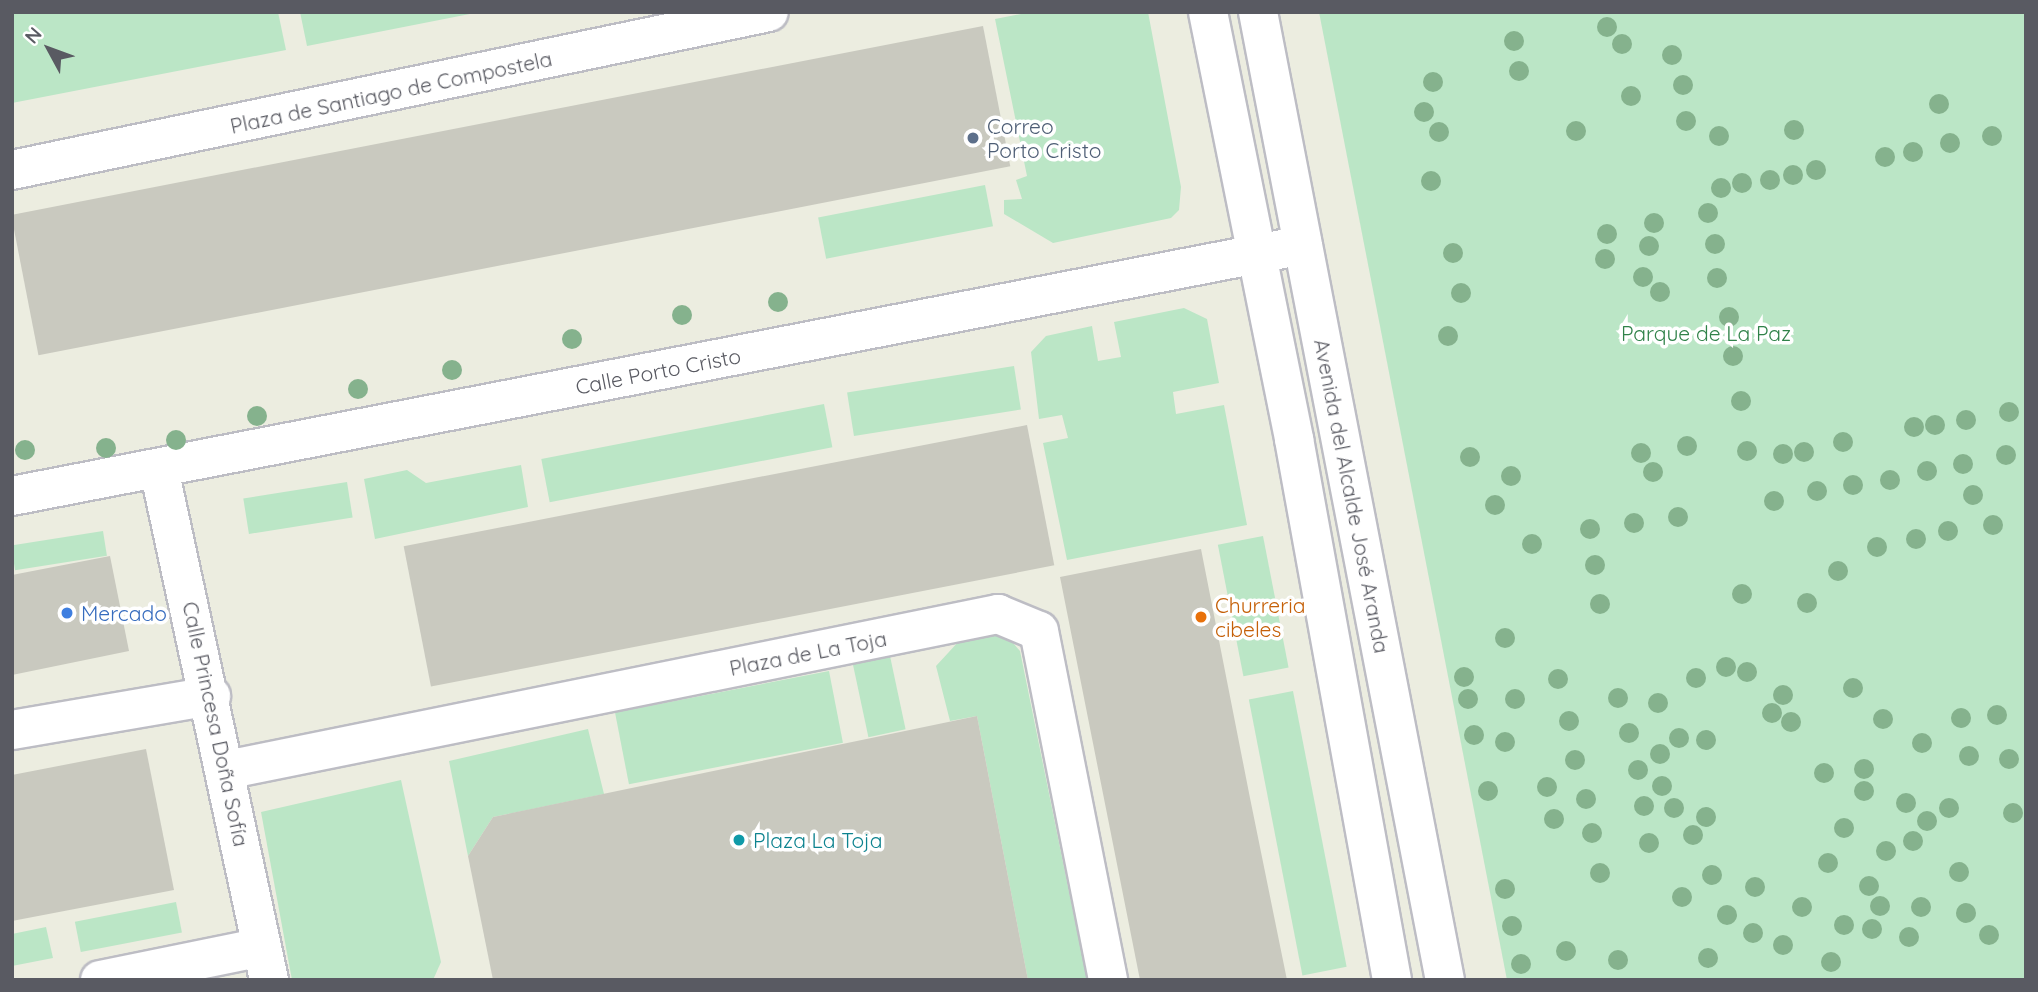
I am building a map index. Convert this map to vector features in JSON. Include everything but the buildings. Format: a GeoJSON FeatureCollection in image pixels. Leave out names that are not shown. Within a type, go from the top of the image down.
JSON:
{"type":"FeatureCollection","features":[{"type":"Feature","properties":{"kind":"street","name":"Plaza de Santiago de Compostela"},"geometry":{"type":"LineString","coordinates":[[12,170],[769,12]]}},
{"type":"Feature","properties":{"kind":"street"},"geometry":{"type":"LineString","coordinates":[[1208,12],[1294,439],[1392,980]]}},
{"type":"Feature","properties":{"kind":"street","name":"Avenida del Alcalde José Aranda"},"geometry":{"type":"LineString","coordinates":[[1258,12],[1445,980]]}},
{"type":"Feature","properties":{"kind":"street","name":"Calle Porto Cristo"},"geometry":{"type":"LineString","coordinates":[[12,496],[1303,245]]}},
{"type":"Feature","properties":{"kind":"street","name":"Calle Princesa Doña Sofía"},"geometry":{"type":"LineString","coordinates":[[159,469],[211,696],[266,963]]}},
{"type":"Feature","properties":{"kind":"street","name":"Plaza de La Toja"},"geometry":{"type":"LineString","coordinates":[[226,770],[998,614],[1039,631],[1108,980]]}},
{"type":"Feature","properties":{"kind":"street"},"geometry":{"type":"LineString","coordinates":[[12,730],[211,696]]}},
{"type":"Feature","properties":{"kind":"street"},"geometry":{"type":"LineString","coordinates":[[100,980],[266,963]]}},
{"type":"Feature","properties":{"kind":"green space"},"geometry":{"type":"Polygon","coordinates":[[[12,12],[278,12],[286,50],[12,103],[12,12]]]}},
{"type":"Feature","properties":{"kind":"green space"},"geometry":{"type":"Polygon","coordinates":[[[300,12],[480,12],[307,46],[300,12]]]}},
{"type":"Feature","properties":{"kind":"green space"},"geometry":{"type":"Polygon","coordinates":[[[1031,12],[1148,12],[1181,187],[1179,210],[1171,218],[1053,243],[1004,214],[1004,200],[1022,199],[1016,180],[1027,176],[995,19],[1031,12]]]}},
{"type":"Feature","properties":{"kind":"green space","name":"Parque de La Paz"},"geometry":{"type":"Polygon","coordinates":[[[1319,12],[2026,12],[2026,980],[1507,980],[1319,12]]]}},
{"type":"Feature","properties":{"kind":"green space"},"geometry":{"type":"Polygon","coordinates":[[[985,185],[993,226],[826,259],[818,217],[985,185]]]}},
{"type":"Feature","properties":{"kind":"green space"},"geometry":{"type":"Polygon","coordinates":[[[1184,308],[1207,319],[1219,383],[1173,392],[1176,414],[1224,405],[1247,525],[1067,560],[1043,443],[1068,438],[1062,415],[1039,419],[1031,352],[1046,336],[1092,326],[1098,361],[1121,357],[1114,322],[1184,308]]]}},
{"type":"Feature","properties":{"kind":"green space"},"geometry":{"type":"Polygon","coordinates":[[[1014,366],[1021,409],[854,436],[847,392],[1014,366]]]}},
{"type":"Feature","properties":{"kind":"green space"},"geometry":{"type":"Polygon","coordinates":[[[824,404],[832,447],[550,502],[541,459],[824,404]]]}},
{"type":"Feature","properties":{"kind":"green space"},"geometry":{"type":"Polygon","coordinates":[[[521,465],[528,507],[375,539],[364,479],[407,470],[426,483],[521,465]]]}},
{"type":"Feature","properties":{"kind":"green space"},"geometry":{"type":"Polygon","coordinates":[[[347,482],[353,518],[249,534],[243,498],[347,482]]]}},
{"type":"Feature","properties":{"kind":"green space"},"geometry":{"type":"Polygon","coordinates":[[[103,531],[107,556],[15,570],[12,545],[103,531]]]}},
{"type":"Feature","properties":{"kind":"green space"},"geometry":{"type":"Polygon","coordinates":[[[1263,536],[1289,668],[1243,676],[1218,545],[1263,536]]]}},
{"type":"Feature","properties":{"kind":"green space"},"geometry":{"type":"Polygon","coordinates":[[[1007,636],[1020,651],[1087,980],[1028,980],[977,716],[950,721],[936,666],[960,640],[1007,636]]]}},
{"type":"Feature","properties":{"kind":"green space"},"geometry":{"type":"Polygon","coordinates":[[[890,656],[906,729],[868,737],[853,664],[890,656]]]}},
{"type":"Feature","properties":{"kind":"green space"},"geometry":{"type":"Polygon","coordinates":[[[829,671],[843,743],[629,784],[615,713],[829,671]]]}},
{"type":"Feature","properties":{"kind":"green space"},"geometry":{"type":"Polygon","coordinates":[[[1293,691],[1347,967],[1302,975],[1249,700],[1293,691]]]}},
{"type":"Feature","properties":{"kind":"green space"},"geometry":{"type":"Polygon","coordinates":[[[588,729],[604,794],[493,817],[468,856],[449,761],[588,729]]]}},
{"type":"Feature","properties":{"kind":"green space"},"geometry":{"type":"Polygon","coordinates":[[[401,780],[441,962],[433,980],[292,980],[261,812],[401,780]]]}},
{"type":"Feature","properties":{"kind":"green space"},"geometry":{"type":"Polygon","coordinates":[[[176,902],[182,932],[81,952],[75,922],[176,902]]]}},
{"type":"Feature","properties":{"kind":"green space"},"geometry":{"type":"Polygon","coordinates":[[[46,927],[53,958],[12,966],[12,934],[46,927]]]}},
{"type":"Feature","properties":{"kind":"place","name":"Correo Porto Cristo"},"geometry":{"type":"Point","coordinates":[973,138]}},
{"type":"Feature","properties":{"kind":"place","name":"Mercado"},"geometry":{"type":"Point","coordinates":[67,613]}},
{"type":"Feature","properties":{"kind":"place","name":"Churreria cibeles"},"geometry":{"type":"Point","coordinates":[1201,617]}},
{"type":"Feature","properties":{"kind":"place","name":"Plaza La Toja"},"geometry":{"type":"Point","coordinates":[739,840]}}]}
